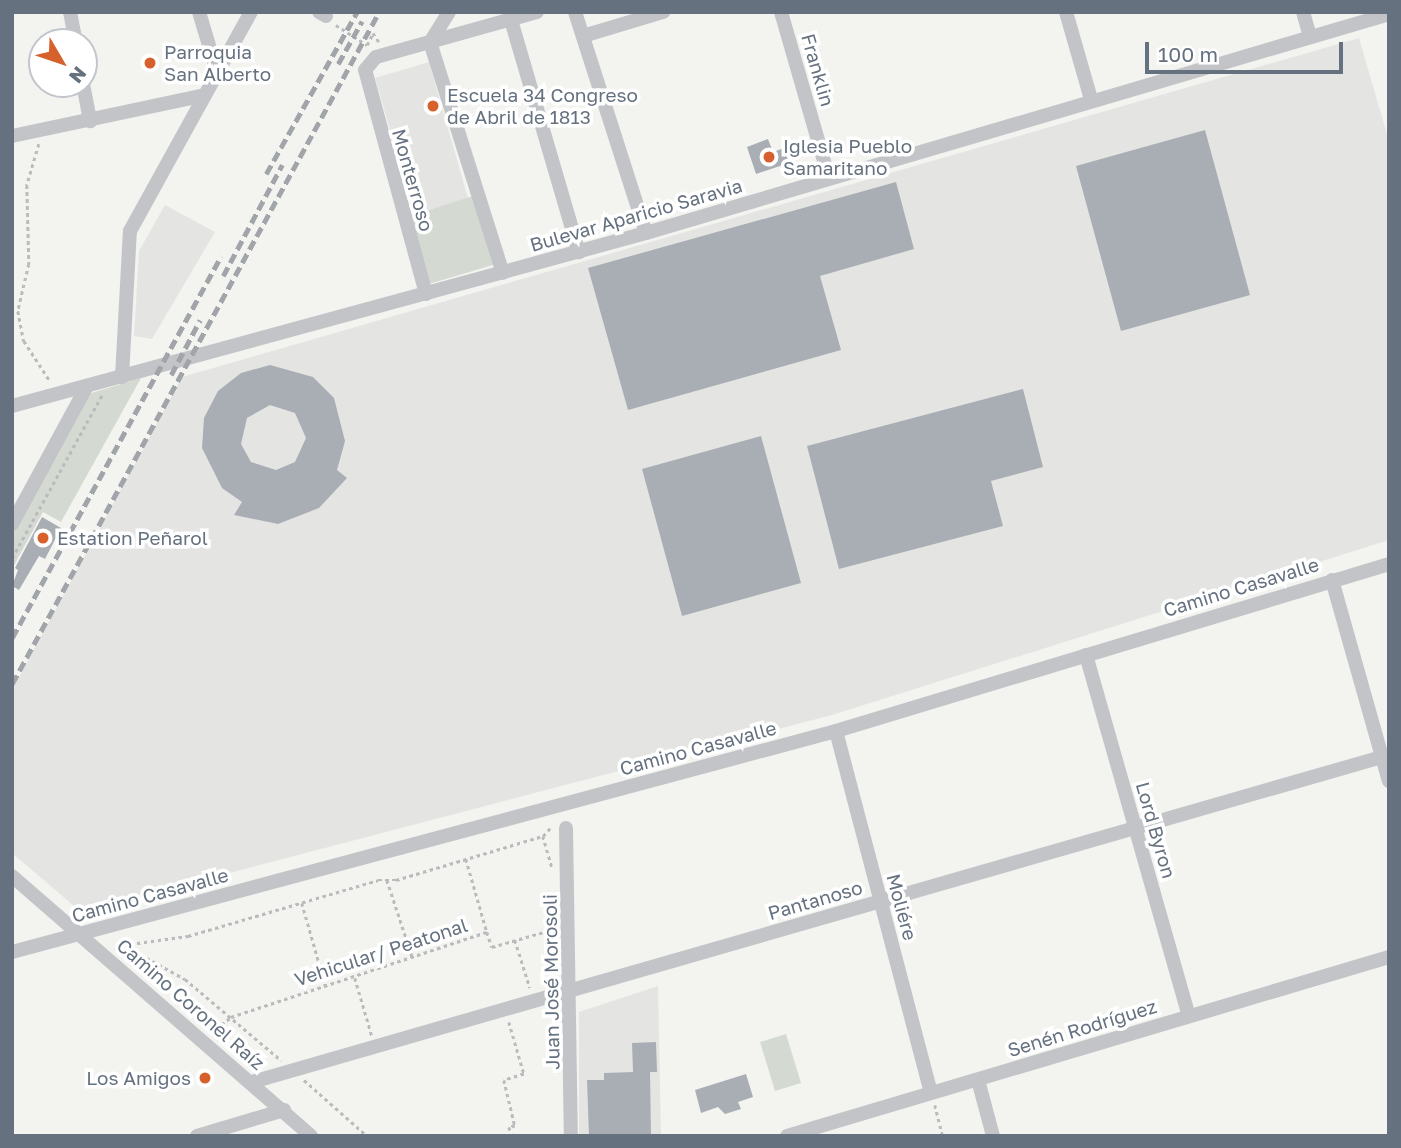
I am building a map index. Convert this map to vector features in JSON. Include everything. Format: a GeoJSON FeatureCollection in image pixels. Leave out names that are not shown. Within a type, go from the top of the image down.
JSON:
{"type":"FeatureCollection","features":[{"type":"Feature","properties":{"kind":"street"},"geometry":{"type":"LineString","coordinates":[[199,12],[217,72]]}},
{"type":"Feature","properties":{"kind":"street"},"geometry":{"type":"LineString","coordinates":[[116,379],[130,230],[251,12]]}},
{"type":"Feature","properties":{"kind":"street"},"geometry":{"type":"LineString","coordinates":[[449,12],[430,43],[503,273]]}},
{"type":"Feature","properties":{"kind":"street"},"geometry":{"type":"LineString","coordinates":[[430,43],[537,12]]}},
{"type":"Feature","properties":{"kind":"street"},"geometry":{"type":"LineString","coordinates":[[575,12],[646,233]]}},
{"type":"Feature","properties":{"kind":"street"},"geometry":{"type":"LineString","coordinates":[[583,36],[663,12]]}},
{"type":"Feature","properties":{"kind":"street","name":"Franklin"},"geometry":{"type":"LineString","coordinates":[[781,12],[829,178]]}},
{"type":"Feature","properties":{"kind":"street"},"geometry":{"type":"LineString","coordinates":[[1066,12],[1091,99]]}},
{"type":"Feature","properties":{"kind":"street"},"geometry":{"type":"LineString","coordinates":[[1303,12],[1310,37]]}},
{"type":"Feature","properties":{"kind":"street","name":"Bulevar Aparicio Saravia"},"geometry":{"type":"LineString","coordinates":[[12,407],[646,233],[1091,99],[1389,14]]}},
{"type":"Feature","properties":{"kind":"street"},"geometry":{"type":"LineString","coordinates":[[510,20],[579,252]]}},
{"type":"Feature","properties":{"kind":"street","name":"Monterroso"},"geometry":{"type":"LineString","coordinates":[[426,294],[364,77],[376,57],[430,43]]}},
{"type":"Feature","properties":{"kind":"street"},"geometry":{"type":"LineString","coordinates":[[12,136],[205,95]]}},
{"type":"Feature","properties":{"kind":"street"},"geometry":{"type":"LineString","coordinates":[[86,98],[90,121]]}},
{"type":"Feature","properties":{"kind":"street"},"geometry":{"type":"LineString","coordinates":[[12,524],[87,386]]}},
{"type":"Feature","properties":{"kind":"street","name":"Camino Casavalle"},"geometry":{"type":"LineString","coordinates":[[12,952],[836,731],[1389,564]]}},
{"type":"Feature","properties":{"kind":"street"},"geometry":{"type":"LineString","coordinates":[[1332,580],[1385,756],[1389,781]]}},
{"type":"Feature","properties":{"kind":"street","name":"Lord Byron"},"geometry":{"type":"LineString","coordinates":[[1086,655],[1189,1016]]}},
{"type":"Feature","properties":{"kind":"street","name":"Moliére"},"geometry":{"type":"LineString","coordinates":[[836,731],[931,1093]]}},
{"type":"Feature","properties":{"kind":"street","name":"Pantanoso"},"geometry":{"type":"LineString","coordinates":[[252,1082],[1135,825],[1385,756]]}},
{"type":"Feature","properties":{"kind":"street","name":"Juan José Morosoli"},"geometry":{"type":"LineString","coordinates":[[564,822],[570,928],[571,1136]]}},
{"type":"Feature","properties":{"kind":"street","name":"Camino Coronel Raíz"},"geometry":{"type":"LineString","coordinates":[[12,876],[312,1136]]}},
{"type":"Feature","properties":{"kind":"street","name":"Senén Rodríguez"},"geometry":{"type":"LineString","coordinates":[[787,1136],[1389,957]]}},
{"type":"Feature","properties":{"kind":"street"},"geometry":{"type":"LineString","coordinates":[[978,1080],[993,1136]]}},
{"type":"Feature","properties":{"kind":"street"},"geometry":{"type":"LineString","coordinates":[[197,1136],[284,1110]]}},
{"type":"Feature","properties":{"kind":"path"},"geometry":{"type":"LineString","coordinates":[[326,17],[367,45],[373,33]]}},
{"type":"Feature","properties":{"kind":"path"},"geometry":{"type":"LineString","coordinates":[[40,131],[27,185],[29,264],[18,311],[24,341],[60,394]]}},
{"type":"Feature","properties":{"kind":"path"},"geometry":{"type":"LineString","coordinates":[[12,558],[116,379]]}},
{"type":"Feature","properties":{"kind":"path"},"geometry":{"type":"LineString","coordinates":[[107,956],[124,944],[188,936],[302,902],[466,859],[543,836],[564,822]]}},
{"type":"Feature","properties":{"kind":"path"},"geometry":{"type":"LineString","coordinates":[[466,859],[487,932]]}},
{"type":"Feature","properties":{"kind":"path"},"geometry":{"type":"LineString","coordinates":[[387,880],[412,956]]}},
{"type":"Feature","properties":{"kind":"path"},"geometry":{"type":"LineString","coordinates":[[302,902],[326,987]]}},
{"type":"Feature","properties":{"kind":"path","name":"Vehicular/ Peatonal"},"geometry":{"type":"LineString","coordinates":[[203,1040],[231,1017],[487,932],[492,947],[570,928]]}},
{"type":"Feature","properties":{"kind":"path"},"geometry":{"type":"LineString","coordinates":[[515,940],[534,1001]]}},
{"type":"Feature","properties":{"kind":"path"},"geometry":{"type":"LineString","coordinates":[[124,944],[185,979],[367,1136]]}},
{"type":"Feature","properties":{"kind":"path"},"geometry":{"type":"LineString","coordinates":[[355,978],[375,1046]]}},
{"type":"Feature","properties":{"kind":"path"},"geometry":{"type":"LineString","coordinates":[[505,1009],[524,1074],[504,1080],[515,1126],[509,1128],[512,1136]]}},
{"type":"Feature","properties":{"kind":"path"},"geometry":{"type":"LineString","coordinates":[[931,1093],[943,1136]]}},
{"type":"Feature","properties":{"kind":"shaded area"},"geometry":{"type":"Polygon","coordinates":[[[1359,38],[1389,141],[1389,540],[832,715],[81,912],[12,853],[12,690],[182,377],[1359,38]]]}},
{"type":"Feature","properties":{"kind":"shaded area"},"geometry":{"type":"Polygon","coordinates":[[[429,62],[468,198],[414,214],[375,78],[429,62]]]}},
{"type":"Feature","properties":{"kind":"shaded area"},"geometry":{"type":"Polygon","coordinates":[[[473,196],[493,265],[429,284],[409,216],[473,196]]]}},
{"type":"Feature","properties":{"kind":"shaded area"},"geometry":{"type":"Polygon","coordinates":[[[165,205],[215,232],[152,339],[134,336],[139,251],[165,205]]]}},
{"type":"Feature","properties":{"kind":"shaded area"},"geometry":{"type":"Polygon","coordinates":[[[141,378],[61,522],[43,512],[12,569],[12,533],[88,394],[141,378]]]}},
{"type":"Feature","properties":{"kind":"shaded area"},"geometry":{"type":"Polygon","coordinates":[[[658,986],[661,1136],[579,1136],[579,1012],[658,986]]]}},
{"type":"Feature","properties":{"kind":"shaded area"},"geometry":{"type":"Polygon","coordinates":[[[786,1034],[801,1083],[775,1091],[760,1042],[786,1034]]]}},
{"type":"Feature","properties":{"kind":"building"},"geometry":{"type":"Polygon","coordinates":[[[1205,130],[1250,295],[1121,331],[1076,166],[1205,130]]]}},
{"type":"Feature","properties":{"kind":"building","name":"Iglesia Pueblo Samaritano"},"geometry":{"type":"Polygon","coordinates":[[[768,139],[773,152],[784,148],[789,163],[756,174],[747,147],[768,139]]]}},
{"type":"Feature","properties":{"kind":"building"},"geometry":{"type":"Polygon","coordinates":[[[896,182],[914,249],[820,276],[841,350],[628,410],[588,268],[896,182]]]}},
{"type":"Feature","properties":{"kind":"building"},"geometry":{"type":"Polygon","coordinates":[[[270,365],[313,377],[334,398],[345,441],[337,470],[347,478],[319,508],[278,524],[234,515],[242,502],[222,488],[202,448],[204,418],[218,391],[241,373],[270,365]],[[270,405],[247,418],[241,444],[251,462],[276,470],[295,462],[306,438],[295,413],[270,405]]]}},
{"type":"Feature","properties":{"kind":"building"},"geometry":{"type":"Polygon","coordinates":[[[1023,389],[1043,467],[991,481],[1003,526],[839,569],[807,446],[1023,389]]]}},
{"type":"Feature","properties":{"kind":"building"},"geometry":{"type":"Polygon","coordinates":[[[761,436],[801,583],[682,616],[642,469],[761,436]]]}},
{"type":"Feature","properties":{"kind":"building","name":"Estation Peñarol"},"geometry":{"type":"Polygon","coordinates":[[[42,517],[61,528],[45,559],[39,556],[19,590],[12,586],[18,570],[15,568],[42,517]]]}},
{"type":"Feature","properties":{"kind":"building"},"geometry":{"type":"Polygon","coordinates":[[[656,1042],[657,1072],[650,1072],[651,1136],[589,1136],[587,1080],[604,1080],[604,1073],[633,1072],[632,1043],[656,1042]]]}},
{"type":"Feature","properties":{"kind":"building"},"geometry":{"type":"Polygon","coordinates":[[[746,1074],[753,1097],[738,1102],[741,1109],[725,1114],[718,1107],[701,1113],[695,1090],[746,1074]]]}},
{"type":"Feature","properties":{"kind":"railway"},"geometry":{"type":"LineString","coordinates":[[266,174],[357,12]]}},
{"type":"Feature","properties":{"kind":"railway"},"geometry":{"type":"LineString","coordinates":[[12,684],[379,12]]}},
{"type":"Feature","properties":{"kind":"railway"},"geometry":{"type":"LineString","coordinates":[[338,64],[362,21]]}},
{"type":"Feature","properties":{"kind":"railway"},"geometry":{"type":"LineString","coordinates":[[223,276],[282,165]]}},
{"type":"Feature","properties":{"kind":"railway"},"geometry":{"type":"LineString","coordinates":[[12,638],[221,257]]}},
{"type":"Feature","properties":{"kind":"railway"},"geometry":{"type":"LineString","coordinates":[[171,375],[200,320]]}},
{"type":"Feature","properties":{"kind":"place","name":"Parroquia San Alberto"},"geometry":{"type":"Point","coordinates":[150,63]}},
{"type":"Feature","properties":{"kind":"place","name":"Escuela 34 Congreso de Abril de 1813"},"geometry":{"type":"Point","coordinates":[433,106]}},
{"type":"Feature","properties":{"kind":"place","name":"Iglesia Pueblo Samaritano"},"geometry":{"type":"Point","coordinates":[769,157]}},
{"type":"Feature","properties":{"kind":"place","name":"Estation Peñarol"},"geometry":{"type":"Point","coordinates":[43,538]}},
{"type":"Feature","properties":{"kind":"place","name":"Los Amigos"},"geometry":{"type":"Point","coordinates":[205,1078]}}]}
